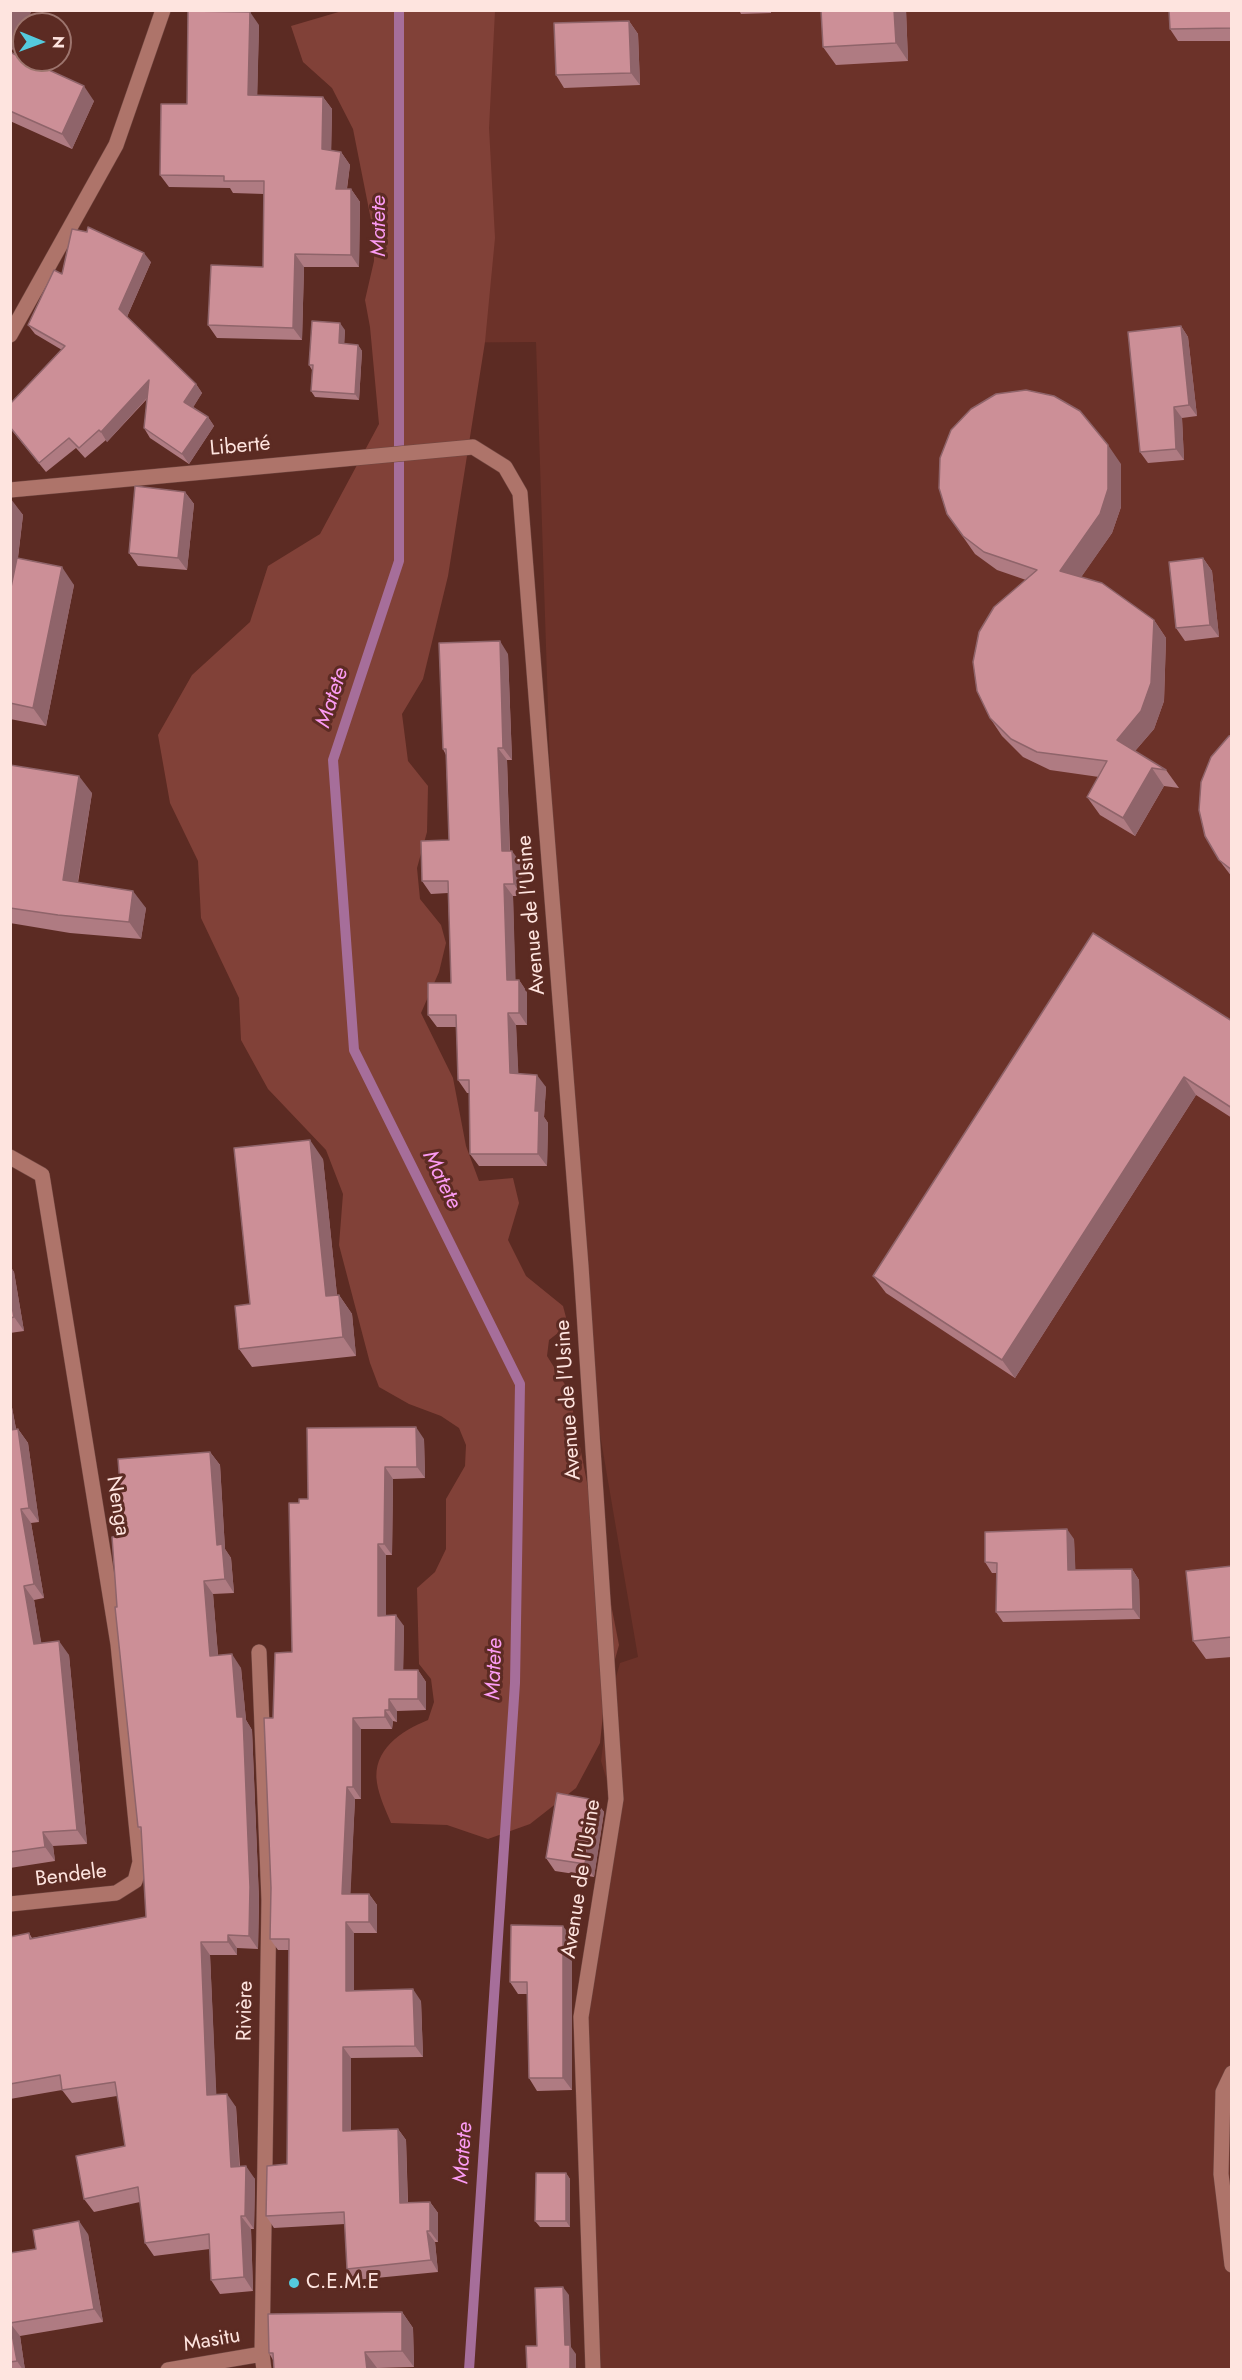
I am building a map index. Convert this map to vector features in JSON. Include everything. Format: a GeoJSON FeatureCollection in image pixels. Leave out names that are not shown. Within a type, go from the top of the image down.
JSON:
{"type":"FeatureCollection","features":[{"type":"Feature","properties":{"kind":"street"},"geometry":{"type":"LineString","coordinates":[[10,335],[116,145],[163,10]]}},
{"type":"Feature","properties":{"kind":"street","name":"Liberté"},"geometry":{"type":"LineString","coordinates":[[10,490],[473,447]]}},
{"type":"Feature","properties":{"kind":"street","name":"Avenue de l'Usine"},"geometry":{"type":"LineString","coordinates":[[473,447],[505,467],[520,493],[580,1254],[610,1689],[616,1800],[581,2017],[593,2370]]}},
{"type":"Feature","properties":{"kind":"street","name":"Nenga"},"geometry":{"type":"LineString","coordinates":[[10,1157],[42,1175],[118,1644],[140,1862],[135,1881]]}},
{"type":"Feature","properties":{"kind":"street","name":"Rivière"},"geometry":{"type":"LineString","coordinates":[[259,1652],[269,1900],[262,2354],[264,2370]]}},
{"type":"Feature","properties":{"kind":"street","name":"Bendele"},"geometry":{"type":"LineString","coordinates":[[10,1904],[116,1893],[135,1881]]}},
{"type":"Feature","properties":{"kind":"street"},"geometry":{"type":"LineString","coordinates":[[1232,2073],[1223,2092],[1221,2174],[1232,2265]]}},
{"type":"Feature","properties":{"kind":"street","name":"Masitu"},"geometry":{"type":"LineString","coordinates":[[168,2370],[262,2354]]}},
{"type":"Feature","properties":{"kind":"shaded area"},"geometry":{"type":"Polygon","coordinates":[[[342,11],[495,11],[489,128],[495,238],[485,342],[448,576],[423,679],[402,714],[408,761],[428,786],[427,832],[417,868],[420,899],[441,925],[446,943],[439,972],[421,1013],[453,1078],[466,1146],[479,1181],[513,1178],[519,1203],[508,1240],[526,1276],[563,1306],[568,1325],[549,1340],[547,1356],[569,1391],[619,1645],[605,1695],[600,1743],[576,1788],[530,1824],[488,1839],[447,1825],[391,1823],[377,1783],[379,1761],[384,1751],[399,1736],[428,1720],[434,1702],[431,1679],[419,1664],[417,1588],[435,1572],[446,1549],[446,1499],[465,1466],[466,1445],[459,1428],[441,1416],[409,1404],[379,1387],[370,1363],[339,1245],[343,1194],[326,1150],[268,1089],[241,1040],[239,998],[201,918],[198,861],[170,803],[158,735],[192,675],[250,622],[268,566],[320,534],[379,424],[370,327],[365,300],[374,261],[374,235],[353,129],[332,88],[303,62],[291,26],[342,11]]]}},
{"type":"Feature","properties":{"kind":"shaded area"},"geometry":{"type":"Polygon","coordinates":[[[407,11],[1231,11],[1231,2369],[601,2369],[583,2017],[617,1814],[601,1761],[608,1706],[620,1663],[638,1657],[585,1346],[558,1012],[536,342],[399,343],[407,11]]]}},
{"type":"Feature","properties":{"kind":"building"},"geometry":{"type":"Polygon","coordinates":[[[821,10],[894,10],[896,43],[823,47],[821,10]]]}},
{"type":"Feature","properties":{"kind":"building"},"geometry":{"type":"Polygon","coordinates":[[[1169,10],[1232,10],[1232,28],[1170,29],[1169,10]]]}},
{"type":"Feature","properties":{"kind":"building"},"geometry":{"type":"Polygon","coordinates":[[[188,11],[250,12],[248,95],[323,97],[322,149],[341,152],[336,189],[351,189],[351,255],[295,254],[293,328],[208,325],[211,265],[263,267],[264,181],[224,181],[224,176],[160,175],[161,104],[187,104],[188,11]]]}},
{"type":"Feature","properties":{"kind":"building"},"geometry":{"type":"Polygon","coordinates":[[[629,21],[631,73],[556,75],[554,23],[629,21]]]}},
{"type":"Feature","properties":{"kind":"building"},"geometry":{"type":"Polygon","coordinates":[[[10,52],[12,53],[12,72],[53,72],[84,86],[62,134],[10,111],[10,52]]]}},
{"type":"Feature","properties":{"kind":"building"},"geometry":{"type":"Polygon","coordinates":[[[88,227],[144,253],[119,309],[196,384],[184,402],[208,417],[182,454],[144,428],[149,380],[101,432],[99,430],[79,448],[69,438],[39,463],[10,427],[10,404],[65,346],[28,325],[54,270],[62,274],[72,229],[87,232],[88,227]]]}},
{"type":"Feature","properties":{"kind":"building"},"geometry":{"type":"Polygon","coordinates":[[[312,321],[340,323],[339,343],[358,345],[355,394],[311,391],[313,365],[309,365],[312,321]]]}},
{"type":"Feature","properties":{"kind":"building"},"geometry":{"type":"Polygon","coordinates":[[[1181,326],[1189,405],[1174,407],[1176,449],[1140,452],[1128,332],[1181,326]]]}},
{"type":"Feature","properties":{"kind":"building"},"geometry":{"type":"Polygon","coordinates":[[[1026,390],[1054,396],[1080,411],[1108,445],[1108,489],[1100,514],[1060,571],[1102,583],[1154,620],[1151,683],[1141,711],[1117,740],[1166,770],[1152,768],[1123,818],[1087,797],[1107,761],[1037,752],[1011,739],[990,718],[977,691],[973,662],[979,632],[994,607],[1037,570],[984,552],[963,536],[947,514],[939,488],[940,458],[951,430],[971,409],[996,394],[1026,390]]]}},
{"type":"Feature","properties":{"kind":"building"},"geometry":{"type":"Polygon","coordinates":[[[135,486],[185,492],[178,558],[129,553],[135,486]]]}},
{"type":"Feature","properties":{"kind":"building"},"geometry":{"type":"Polygon","coordinates":[[[17,558],[62,567],[33,708],[10,703],[10,592],[17,558]]]}},
{"type":"Feature","properties":{"kind":"building"},"geometry":{"type":"Polygon","coordinates":[[[1203,558],[1210,625],[1176,628],[1169,562],[1203,558]]]}},
{"type":"Feature","properties":{"kind":"building"},"geometry":{"type":"Polygon","coordinates":[[[500,641],[503,748],[498,748],[502,851],[512,851],[514,884],[504,884],[507,980],[519,980],[519,1013],[508,1013],[510,1073],[537,1075],[535,1111],[539,1111],[538,1154],[470,1154],[469,1080],[458,1080],[456,1015],[428,1015],[428,983],[451,983],[448,881],[422,881],[421,841],[449,840],[439,643],[500,641]]]}},
{"type":"Feature","properties":{"kind":"building"},"geometry":{"type":"Polygon","coordinates":[[[1232,735],[1232,870],[1219,860],[1205,836],[1199,810],[1201,782],[1211,757],[1232,735]]]}},
{"type":"Feature","properties":{"kind":"building"},"geometry":{"type":"Polygon","coordinates":[[[10,765],[79,776],[63,880],[133,891],[129,922],[10,908],[10,765]]]}},
{"type":"Feature","properties":{"kind":"building"},"geometry":{"type":"Polygon","coordinates":[[[1093,933],[1232,1021],[1232,1108],[1184,1077],[1002,1360],[873,1276],[1093,933]]]}},
{"type":"Feature","properties":{"kind":"building"},"geometry":{"type":"Polygon","coordinates":[[[310,1140],[326,1296],[339,1295],[343,1337],[239,1349],[235,1306],[250,1304],[234,1148],[310,1140]]]}},
{"type":"Feature","properties":{"kind":"building"},"geometry":{"type":"Polygon","coordinates":[[[10,1296],[14,1317],[10,1318],[10,1296]]]}},
{"type":"Feature","properties":{"kind":"building"},"geometry":{"type":"Polygon","coordinates":[[[416,1427],[417,1467],[385,1467],[384,1544],[378,1544],[378,1616],[396,1615],[395,1670],[418,1670],[418,1699],[389,1699],[389,1710],[385,1710],[385,1717],[353,1718],[353,1787],[347,1787],[342,1894],[369,1894],[369,1922],[346,1922],[346,1991],[413,1989],[415,2046],[343,2047],[343,2131],[398,2129],[400,2203],[430,2202],[430,2231],[427,2231],[431,2260],[347,2269],[344,2212],[266,2216],[267,2166],[287,2164],[289,1939],[270,1939],[271,1888],[264,1718],[273,1718],[275,1653],[292,1652],[289,1503],[299,1503],[299,1499],[308,1499],[307,1428],[416,1427]]]}},
{"type":"Feature","properties":{"kind":"building"},"geometry":{"type":"Polygon","coordinates":[[[18,1429],[29,1508],[21,1509],[34,1584],[24,1586],[34,1644],[59,1641],[77,1830],[43,1832],[45,1847],[10,1852],[10,1430],[18,1429]]]}},
{"type":"Feature","properties":{"kind":"building"},"geometry":{"type":"Polygon","coordinates":[[[210,1452],[217,1545],[222,1544],[225,1579],[204,1581],[210,1656],[232,1654],[237,1717],[243,1717],[250,1887],[249,1936],[228,1935],[228,1942],[201,1942],[207,2095],[227,2094],[231,2167],[246,2166],[245,2216],[241,2216],[244,2277],[211,2280],[209,2234],[145,2243],[138,2187],[84,2199],[76,2156],[125,2146],[115,2082],[62,2090],[60,2075],[10,2084],[10,1937],[29,1933],[30,1939],[146,1917],[141,1827],[138,1827],[115,1607],[117,1607],[112,1537],[124,1536],[118,1459],[210,1452]]]}},
{"type":"Feature","properties":{"kind":"building"},"geometry":{"type":"Polygon","coordinates":[[[1067,1529],[1068,1570],[1132,1569],[1133,1609],[996,1612],[997,1563],[985,1562],[985,1532],[1067,1529]]]}},
{"type":"Feature","properties":{"kind":"building"},"geometry":{"type":"Polygon","coordinates":[[[1232,1566],[1232,1637],[1193,1641],[1186,1571],[1232,1566]]]}},
{"type":"Feature","properties":{"kind":"building"},"geometry":{"type":"Polygon","coordinates":[[[557,1793],[595,1800],[585,1864],[546,1858],[557,1793]]]}},
{"type":"Feature","properties":{"kind":"building"},"geometry":{"type":"Polygon","coordinates":[[[511,1925],[563,1926],[563,2078],[529,2078],[527,1982],[510,1982],[511,1925]]]}},
{"type":"Feature","properties":{"kind":"building"},"geometry":{"type":"Polygon","coordinates":[[[536,2173],[566,2173],[566,2221],[535,2221],[536,2173]]]}},
{"type":"Feature","properties":{"kind":"building"},"geometry":{"type":"Polygon","coordinates":[[[79,2221],[94,2309],[10,2323],[10,2253],[36,2249],[33,2230],[79,2221]]]}},
{"type":"Feature","properties":{"kind":"building"},"geometry":{"type":"Polygon","coordinates":[[[563,2287],[565,2345],[570,2345],[570,2370],[527,2370],[526,2346],[537,2346],[535,2288],[563,2287]]]}},
{"type":"Feature","properties":{"kind":"building"},"geometry":{"type":"Polygon","coordinates":[[[402,2312],[402,2351],[365,2352],[367,2370],[274,2370],[273,2353],[269,2353],[268,2314],[402,2312]]]}},
{"type":"Feature","properties":{"kind":"building"},"geometry":{"type":"Polygon","coordinates":[[[10,2323],[17,2361],[10,2362],[10,2323]]]}},
{"type":"Feature","properties":{"kind":"waterway","name":"Matete"},"geometry":{"type":"LineString","coordinates":[[399,10],[399,561],[333,760],[354,1050],[520,1384],[515,1683],[469,2370]]}},
{"type":"Feature","properties":{"kind":"place","name":"C.E.M.E"},"geometry":{"type":"Point","coordinates":[294,2283]}}]}
